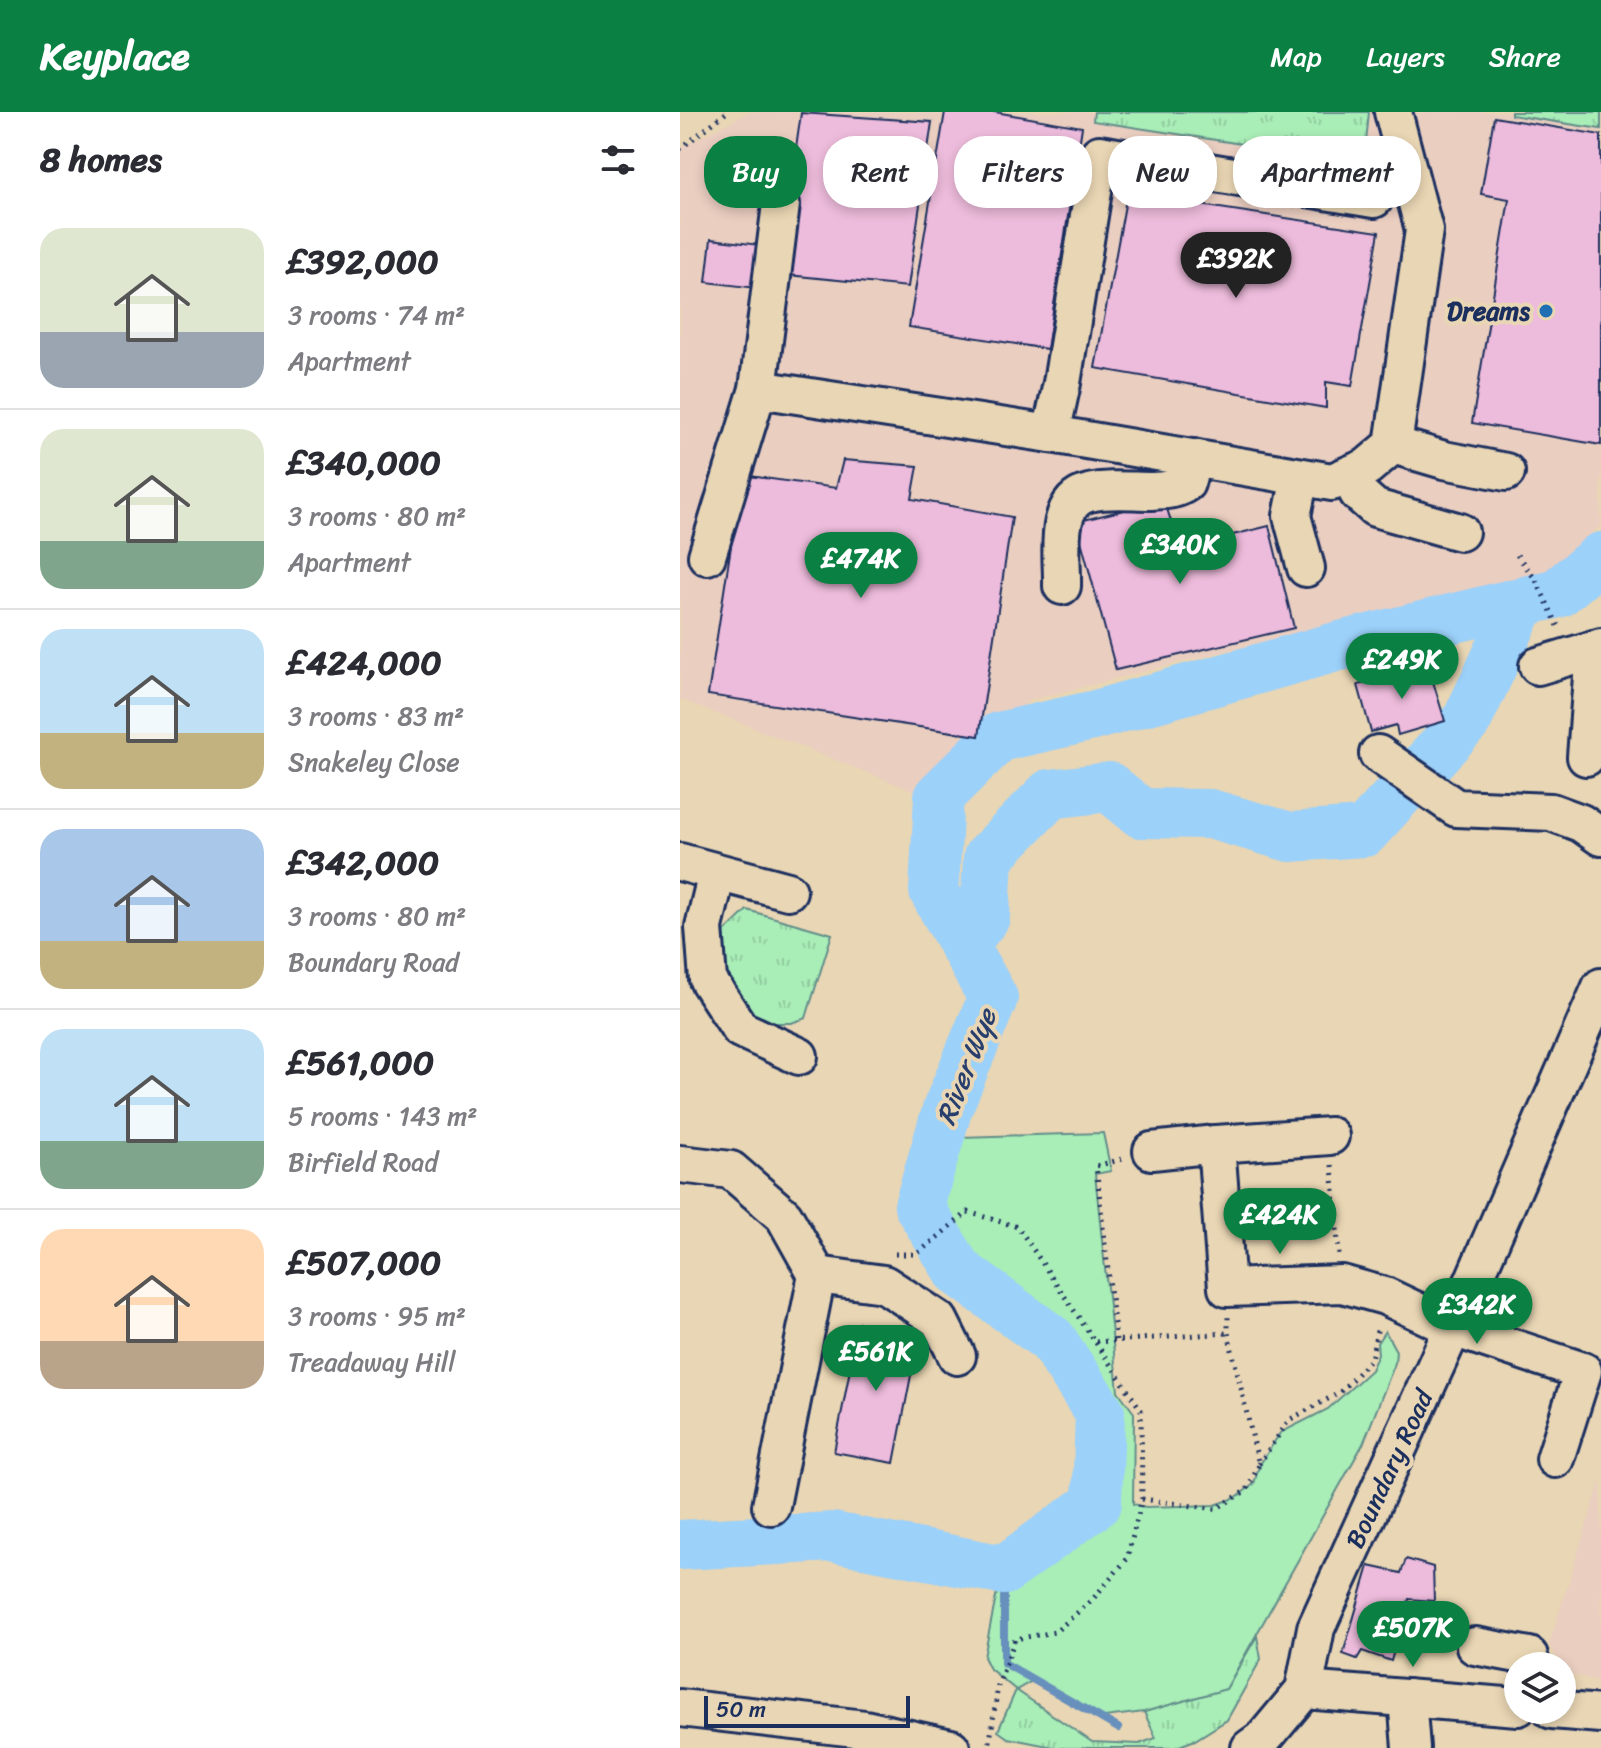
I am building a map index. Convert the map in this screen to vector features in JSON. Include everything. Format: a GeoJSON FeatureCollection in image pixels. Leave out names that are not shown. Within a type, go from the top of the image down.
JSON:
{"type":"FeatureCollection","features":[{"type":"Feature","properties":{"kind":"street"},"geometry":{"type":"LineString","coordinates":[[758,389],[1051,434],[1332,482],[1349,475],[1367,467],[1393,445],[1424,230],[1393,112]]}},
{"type":"Feature","properties":{"kind":"street"},"geometry":{"type":"LineString","coordinates":[[1051,434],[1099,154],[1233,176]]}},
{"type":"Feature","properties":{"kind":"street"},"geometry":{"type":"LineString","coordinates":[[707,556],[758,389],[781,208]]}},
{"type":"Feature","properties":{"kind":"street"},"geometry":{"type":"LineString","coordinates":[[1393,445],[1444,460],[1506,472]]}},
{"type":"Feature","properties":{"kind":"street"},"geometry":{"type":"LineString","coordinates":[[1062,586],[1065,513],[1077,498],[1094,492],[1174,490],[1186,483],[1193,458]]}},
{"type":"Feature","properties":{"kind":"street"},"geometry":{"type":"LineString","coordinates":[[1349,475],[1358,493],[1375,508],[1460,532]]}},
{"type":"Feature","properties":{"kind":"street"},"geometry":{"type":"LineString","coordinates":[[1300,477],[1292,516],[1306,568]]}},
{"type":"Feature","properties":{"kind":"street"},"geometry":{"type":"LineString","coordinates":[[1538,666],[1598,648],[1586,757]]}},
{"type":"Feature","properties":{"kind":"street"},"geometry":{"type":"LineString","coordinates":[[1378,754],[1456,808],[1551,812],[1581,823],[1601,837]]}},
{"type":"Feature","properties":{"kind":"street"},"geometry":{"type":"LineString","coordinates":[[680,862],[788,891]]}},
{"type":"Feature","properties":{"kind":"street"},"geometry":{"type":"LineString","coordinates":[[717,873],[704,927],[708,980],[740,1029],[799,1056]]}},
{"type":"Feature","properties":{"kind":"street","name":"Boundary Road"},"geometry":{"type":"LineString","coordinates":[[1304,1690],[1316,1628],[1453,1328],[1601,987]]}},
{"type":"Feature","properties":{"kind":"street"},"geometry":{"type":"LineString","coordinates":[[1152,1151],[1330,1136]]}},
{"type":"Feature","properties":{"kind":"street"},"geometry":{"type":"LineString","coordinates":[[1216,1144],[1227,1288],[1342,1284],[1385,1296],[1453,1328],[1583,1371],[1555,1459]]}},
{"type":"Feature","properties":{"kind":"street"},"geometry":{"type":"LineString","coordinates":[[680,1164],[731,1170],[784,1216],[817,1275],[771,1506]]}},
{"type":"Feature","properties":{"kind":"street"},"geometry":{"type":"LineString","coordinates":[[817,1275],[884,1284],[939,1320],[957,1356]]}},
{"type":"Feature","properties":{"kind":"street"},"geometry":{"type":"LineString","coordinates":[[1475,1646],[1507,1652]]}},
{"type":"Feature","properties":{"kind":"street"},"geometry":{"type":"LineString","coordinates":[[1250,1748],[1264,1738],[1304,1690],[1504,1706]]}},
{"type":"Feature","properties":{"kind":"street"},"geometry":{"type":"LineString","coordinates":[[1407,1698],[1411,1748]]}},
{"type":"Feature","properties":{"kind":"street"},"geometry":{"type":"LineString","coordinates":[[1576,1707],[1599,1705]]}},
{"type":"Feature","properties":{"kind":"street"},"geometry":{"type":"LineString","coordinates":[[680,1708],[860,1739],[951,1748]]}},
{"type":"Feature","properties":{"kind":"path"},"geometry":{"type":"LineString","coordinates":[[680,149],[727,112]]}},
{"type":"Feature","properties":{"kind":"path"},"geometry":{"type":"LineString","coordinates":[[1517,555],[1536,580],[1554,620]]}},
{"type":"Feature","properties":{"kind":"path"},"geometry":{"type":"LineString","coordinates":[[1330,1136],[1342,1284]]}},
{"type":"Feature","properties":{"kind":"path"},"geometry":{"type":"LineString","coordinates":[[1116,1340],[1096,1166],[1152,1151]]}},
{"type":"Feature","properties":{"kind":"path"},"geometry":{"type":"LineString","coordinates":[[917,1254],[968,1212],[1018,1227],[1141,1410],[1142,1499],[1127,1559],[1092,1600],[1055,1632],[1015,1639],[998,1685],[989,1748]]}},
{"type":"Feature","properties":{"kind":"path"},"geometry":{"type":"LineString","coordinates":[[1227,1288],[1228,1333],[1259,1465]]}},
{"type":"Feature","properties":{"kind":"path"},"geometry":{"type":"LineString","coordinates":[[1142,1499],[1216,1509],[1247,1490],[1259,1465],[1289,1420],[1339,1393],[1371,1359],[1385,1296]]}},
{"type":"Feature","properties":{"kind":"path"},"geometry":{"type":"LineString","coordinates":[[1095,1342],[1228,1333]]}},
{"type":"Feature","properties":{"kind":"shaded area"},"geometry":{"type":"Polygon","coordinates":[[[749,112],[1601,112],[1601,525],[1550,570],[1030,700],[993,734],[936,797],[680,699],[682,147],[749,112]]]}},
{"type":"Feature","properties":{"kind":"shaded area"},"geometry":{"type":"Polygon","coordinates":[[[1601,1480],[1601,1682],[1576,1676],[1576,1652],[1553,1652],[1549,1644],[1601,1480]]]}},
{"type":"Feature","properties":{"kind":"green space"},"geometry":{"type":"Polygon","coordinates":[[[1094,112],[1369,112],[1367,136],[1233,136],[1233,143],[1217,140],[1217,136],[1190,136],[1093,121],[1094,112]]]}},
{"type":"Feature","properties":{"kind":"green space"},"geometry":{"type":"Polygon","coordinates":[[[1511,112],[1601,112],[1601,129],[1511,115],[1511,112]]]}},
{"type":"Feature","properties":{"kind":"green space"},"geometry":{"type":"Polygon","coordinates":[[[747,910],[832,934],[806,1018],[791,1023],[773,1023],[754,1017],[727,991],[720,936],[747,910]]]}},
{"type":"Feature","properties":{"kind":"green space"},"geometry":{"type":"Polygon","coordinates":[[[1103,1133],[1111,1171],[1095,1174],[1118,1391],[1134,1413],[1133,1504],[1146,1507],[1215,1505],[1235,1498],[1254,1484],[1259,1466],[1280,1433],[1328,1409],[1371,1370],[1378,1354],[1377,1343],[1385,1331],[1396,1351],[1395,1363],[1363,1444],[1226,1689],[1144,1712],[1097,1718],[1034,1680],[1016,1690],[990,1669],[984,1657],[998,1587],[1003,1580],[1038,1558],[1058,1538],[1083,1505],[1093,1484],[1099,1440],[1089,1398],[1076,1371],[1058,1347],[943,1255],[929,1240],[923,1226],[928,1156],[959,1137],[1103,1133]]]}},
{"type":"Feature","properties":{"kind":"green space"},"geometry":{"type":"Polygon","coordinates":[[[1257,1636],[1261,1659],[1227,1720],[1195,1740],[1174,1748],[1058,1748],[1008,1738],[998,1731],[1016,1690],[1092,1742],[1139,1744],[1156,1738],[1144,1712],[1226,1689],[1257,1636]]]}},
{"type":"Feature","properties":{"kind":"building"},"geometry":{"type":"Polygon","coordinates":[[[945,112],[995,112],[1082,127],[1081,136],[954,136],[954,208],[1069,208],[1047,349],[909,327],[929,208],[938,208],[938,154],[945,112]]]}},
{"type":"Feature","properties":{"kind":"building"},"geometry":{"type":"Polygon","coordinates":[[[801,113],[932,122],[930,136],[823,136],[823,208],[919,208],[908,287],[778,274],[787,208],[807,208],[807,136],[798,136],[801,113]]]}},
{"type":"Feature","properties":{"kind":"building","name":"Dreams"},"geometry":{"type":"Polygon","coordinates":[[[1494,117],[1601,135],[1601,445],[1472,423],[1509,199],[1481,194],[1494,117]]]}},
{"type":"Feature","properties":{"kind":"building"},"geometry":{"type":"Polygon","coordinates":[[[1124,208],[1217,208],[1379,232],[1352,386],[1326,382],[1326,408],[1095,368],[1124,208]]]}},
{"type":"Feature","properties":{"kind":"building"},"geometry":{"type":"Polygon","coordinates":[[[711,239],[760,245],[756,288],[706,282],[711,239]]]}},
{"type":"Feature","properties":{"kind":"building"},"geometry":{"type":"Polygon","coordinates":[[[843,460],[918,466],[912,499],[1012,517],[979,736],[708,695],[742,475],[836,488],[843,460]]]}},
{"type":"Feature","properties":{"kind":"building"},"geometry":{"type":"Polygon","coordinates":[[[1164,500],[1180,548],[1269,526],[1294,628],[1116,670],[1076,522],[1164,500]]]}},
{"type":"Feature","properties":{"kind":"building"},"geometry":{"type":"Polygon","coordinates":[[[1428,665],[1445,721],[1398,735],[1396,725],[1371,732],[1358,685],[1428,665]]]}},
{"type":"Feature","properties":{"kind":"building"},"geometry":{"type":"Polygon","coordinates":[[[859,1323],[919,1334],[894,1463],[834,1452],[859,1323]]]}},
{"type":"Feature","properties":{"kind":"building"},"geometry":{"type":"Polygon","coordinates":[[[1406,1559],[1433,1567],[1434,1601],[1409,1599],[1391,1661],[1362,1651],[1357,1659],[1343,1654],[1369,1566],[1401,1573],[1406,1559]]]}},
{"type":"Feature","properties":{"kind":"waterway","name":"River Wye"},"geometry":{"type":"LineString","coordinates":[[680,1545],[833,1537],[1004,1570],[1097,1503],[1100,1413],[1052,1340],[958,1271],[919,1206],[948,1107],[993,998],[934,891],[939,796],[999,737],[1092,716],[1336,647],[1558,593],[1601,557]]}},
{"type":"Feature","properties":{"kind":"waterway"},"geometry":{"type":"LineString","coordinates":[[963,945],[985,917],[988,857],[1050,794],[1109,787],[1141,813],[1210,814],[1290,837],[1364,832],[1467,720],[1522,602]]}},
{"type":"Feature","properties":{"kind":"waterway"},"geometry":{"type":"LineString","coordinates":[[1004,1570],[1004,1663],[1118,1728]]}},
{"type":"Feature","properties":{"kind":"place","name":"Dreams"},"geometry":{"type":"Point","coordinates":[1546,311]}}]}
